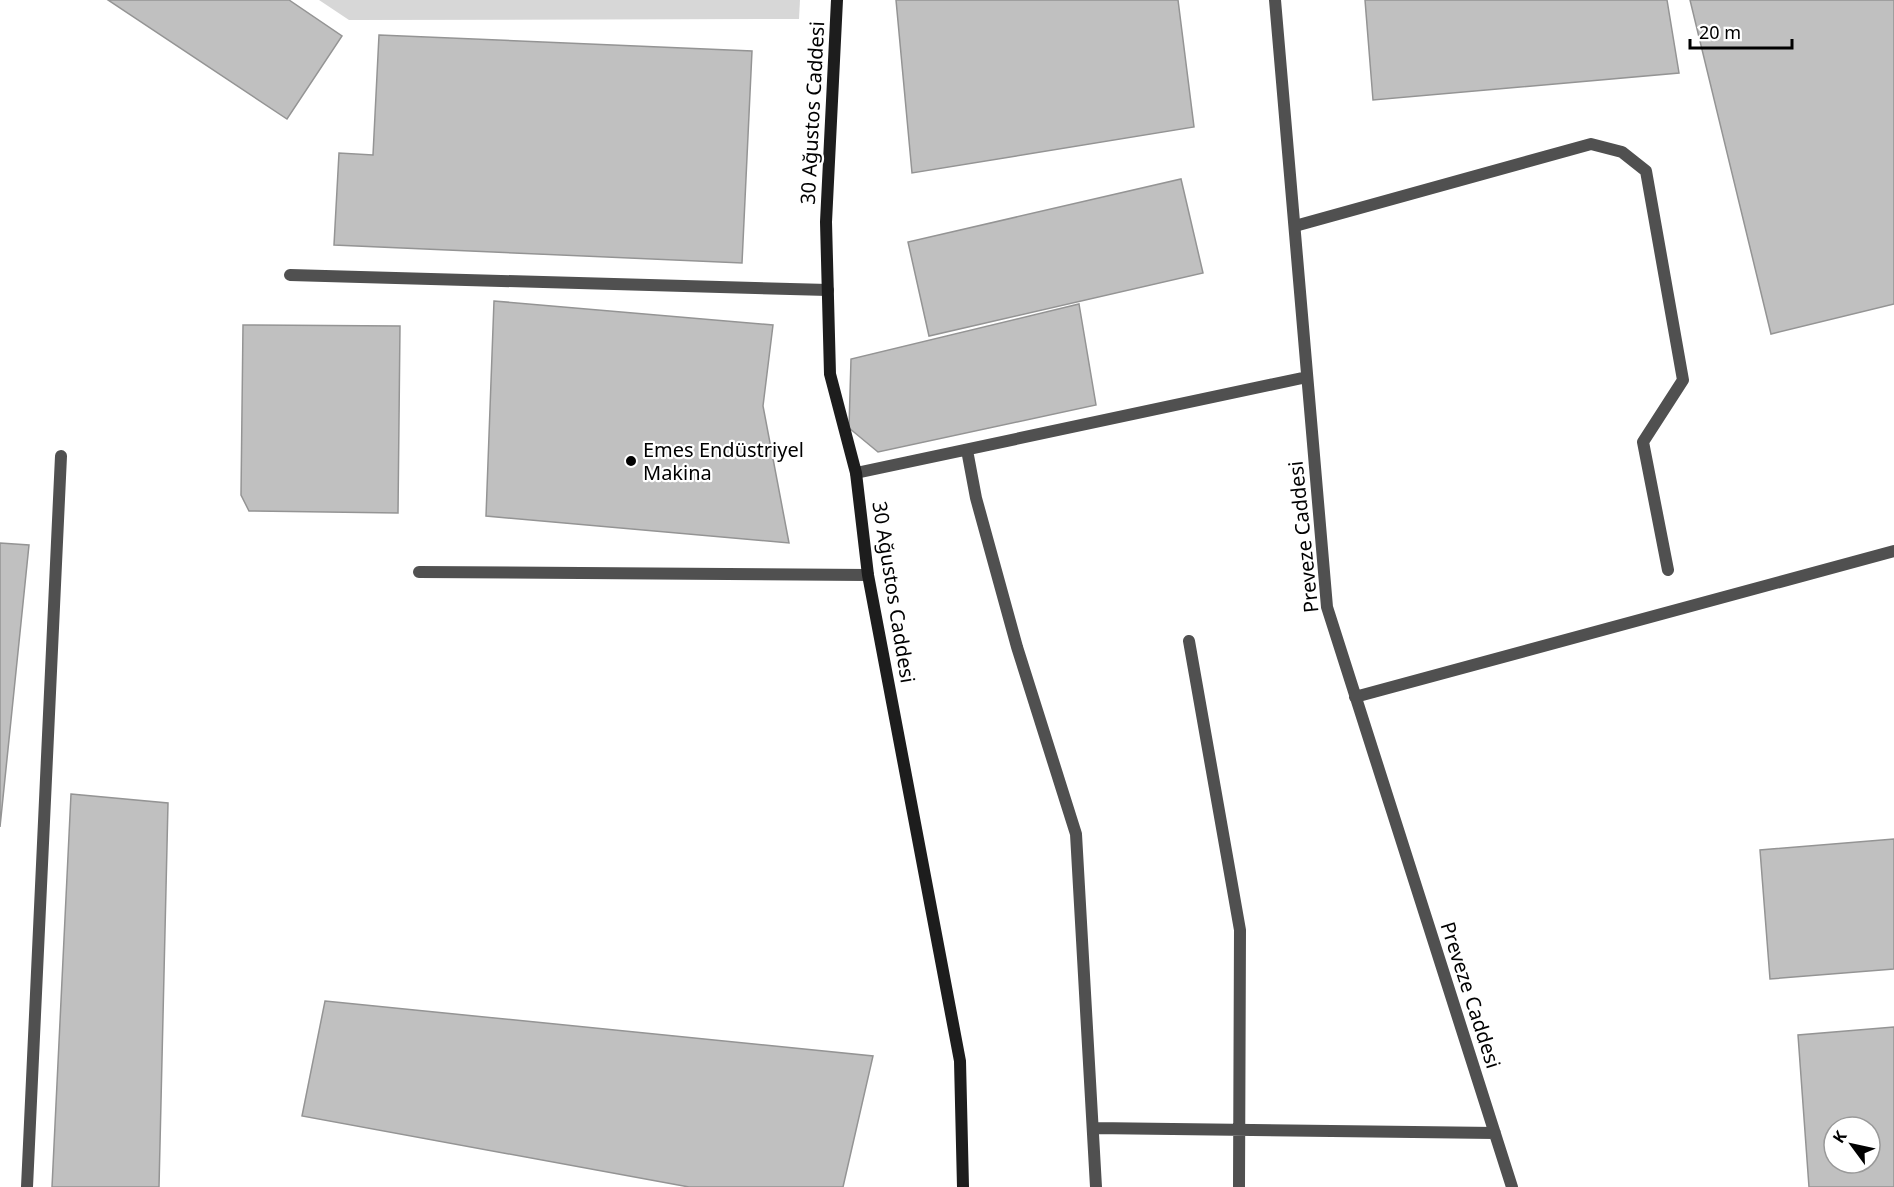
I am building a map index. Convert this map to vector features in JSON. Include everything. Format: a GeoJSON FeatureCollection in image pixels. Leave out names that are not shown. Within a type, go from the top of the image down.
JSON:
{"type":"FeatureCollection","features":[{"type":"Feature","properties":{"kind":"street","name":"30 Ağustos Caddesi"},"geometry":{"type":"LineString","coordinates":[[837,0],[826,222],[830,374],[856,473],[868,575],[960,1061],[963,1187]]}},
{"type":"Feature","properties":{"kind":"street","name":"Preveze Caddesi"},"geometry":{"type":"LineString","coordinates":[[1275,0],[1327,607],[1512,1187]]}},
{"type":"Feature","properties":{"kind":"street"},"geometry":{"type":"LineString","coordinates":[[1294,226],[1591,144],[1622,152],[1646,171],[1683,380],[1643,442],[1668,570]]}},
{"type":"Feature","properties":{"kind":"street"},"geometry":{"type":"LineString","coordinates":[[290,275],[828,290]]}},
{"type":"Feature","properties":{"kind":"street"},"geometry":{"type":"LineString","coordinates":[[856,473],[1307,377]]}},
{"type":"Feature","properties":{"kind":"street"},"geometry":{"type":"LineString","coordinates":[[967,450],[976,498],[1014,636],[1076,834],[1096,1187]]}},
{"type":"Feature","properties":{"kind":"street"},"geometry":{"type":"LineString","coordinates":[[27,1187],[61,456]]}},
{"type":"Feature","properties":{"kind":"street"},"geometry":{"type":"LineString","coordinates":[[1355,696],[1894,551]]}},
{"type":"Feature","properties":{"kind":"street"},"geometry":{"type":"LineString","coordinates":[[419,573],[868,575]]}},
{"type":"Feature","properties":{"kind":"street"},"geometry":{"type":"LineString","coordinates":[[1189,641],[1240,930],[1239,1187]]}},
{"type":"Feature","properties":{"kind":"street"},"geometry":{"type":"LineString","coordinates":[[1093,1128],[1239,1128],[1495,1133]]}},
{"type":"Feature","properties":{"kind":"shaded area"},"geometry":{"type":"Polygon","coordinates":[[[319,0],[800,0],[799,19],[349,20],[319,0]]]}},
{"type":"Feature","properties":{"kind":"building"},"geometry":{"type":"Polygon","coordinates":[[[108,0],[289,0],[342,36],[287,119],[108,0]]]}},
{"type":"Feature","properties":{"kind":"building"},"geometry":{"type":"Polygon","coordinates":[[[896,0],[1178,0],[1194,127],[912,173],[896,0]]]}},
{"type":"Feature","properties":{"kind":"building"},"geometry":{"type":"Polygon","coordinates":[[[1365,0],[1667,0],[1679,73],[1373,100],[1365,0]]]}},
{"type":"Feature","properties":{"kind":"building"},"geometry":{"type":"Polygon","coordinates":[[[1690,0],[1894,0],[1894,304],[1771,334],[1690,0]]]}},
{"type":"Feature","properties":{"kind":"building"},"geometry":{"type":"Polygon","coordinates":[[[379,35],[752,51],[742,263],[334,245],[339,153],[373,155],[379,35]]]}},
{"type":"Feature","properties":{"kind":"building"},"geometry":{"type":"Polygon","coordinates":[[[1181,179],[1203,273],[929,336],[908,242],[1181,179]]]}},
{"type":"Feature","properties":{"kind":"building","name":"Emes Endüstriyel Makina"},"geometry":{"type":"Polygon","coordinates":[[[494,301],[773,325],[763,406],[789,543],[486,516],[494,301]]]}},
{"type":"Feature","properties":{"kind":"building"},"geometry":{"type":"Polygon","coordinates":[[[1079,304],[1096,405],[878,452],[849,428],[851,359],[1079,304]]]}},
{"type":"Feature","properties":{"kind":"building"},"geometry":{"type":"Polygon","coordinates":[[[243,325],[400,326],[398,513],[249,511],[241,495],[243,325]]]}},
{"type":"Feature","properties":{"kind":"building"},"geometry":{"type":"Polygon","coordinates":[[[0,543],[29,545],[0,827],[0,543]]]}},
{"type":"Feature","properties":{"kind":"building"},"geometry":{"type":"Polygon","coordinates":[[[71,794],[168,803],[159,1187],[52,1187],[71,794]]]}},
{"type":"Feature","properties":{"kind":"building"},"geometry":{"type":"Polygon","coordinates":[[[1894,839],[1894,969],[1770,979],[1760,850],[1894,839]]]}},
{"type":"Feature","properties":{"kind":"building"},"geometry":{"type":"Polygon","coordinates":[[[325,1001],[873,1056],[843,1187],[689,1187],[302,1116],[325,1001]]]}},
{"type":"Feature","properties":{"kind":"building"},"geometry":{"type":"Polygon","coordinates":[[[1894,1027],[1894,1187],[1809,1187],[1798,1035],[1894,1027]]]}},
{"type":"Feature","properties":{"kind":"place","name":"Emes Endüstriyel Makina"},"geometry":{"type":"Point","coordinates":[631,461]}}]}
